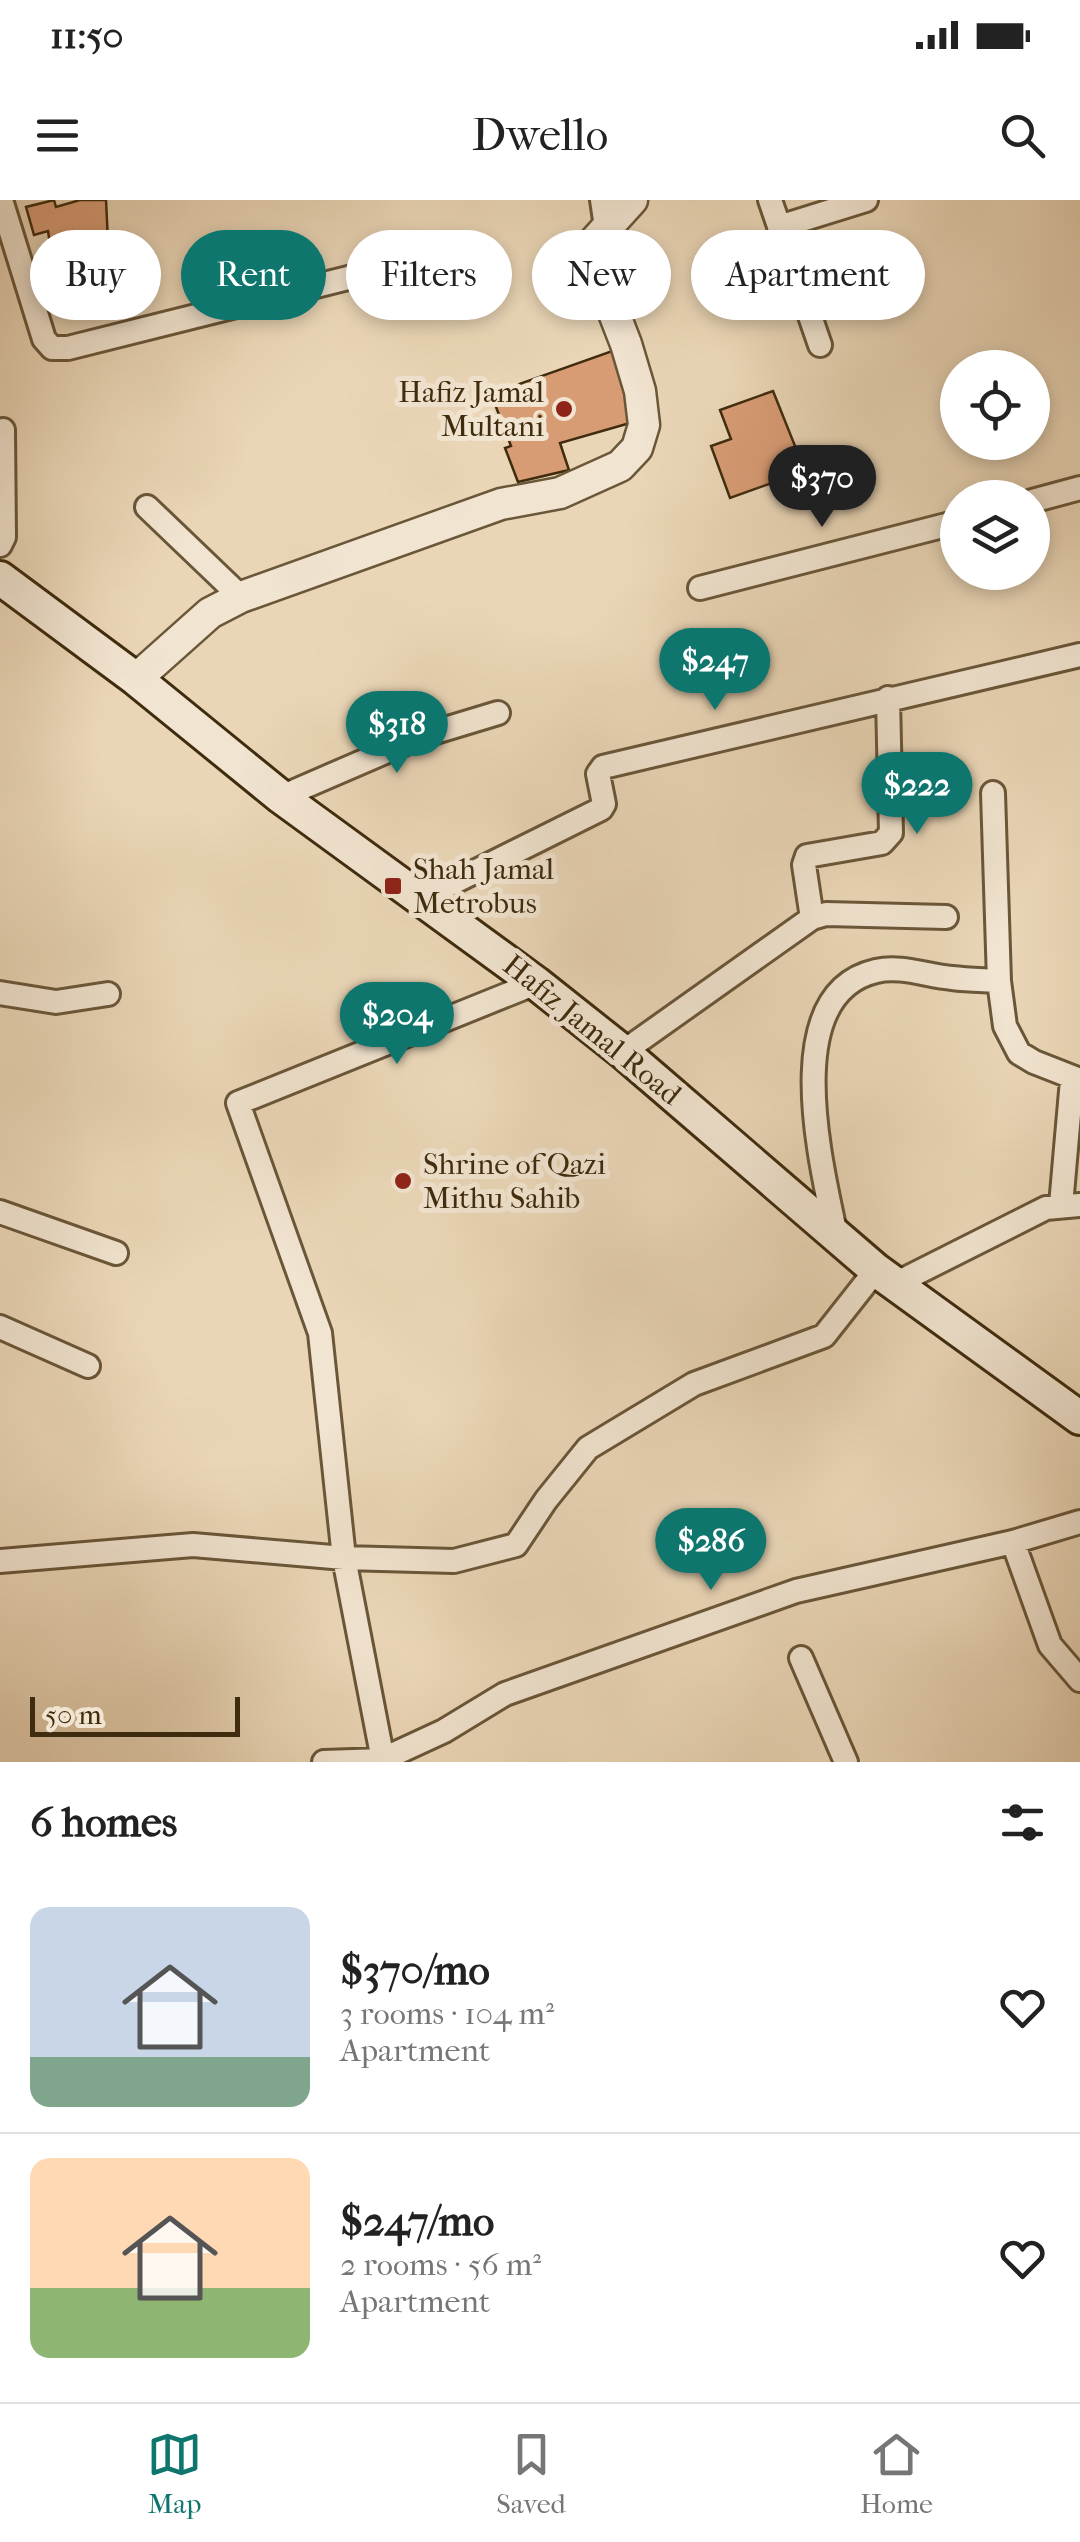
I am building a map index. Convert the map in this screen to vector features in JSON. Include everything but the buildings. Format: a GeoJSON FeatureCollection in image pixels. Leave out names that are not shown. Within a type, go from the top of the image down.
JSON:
{"type":"FeatureCollection","features":[{"type":"Feature","properties":{"kind":"main road","name":"Hafiz Jamal Road"},"geometry":{"type":"LineString","coordinates":[[0,578],[136,679],[282,798],[536,983],[623,1052],[886,1277],[1080,1418]]}},
{"type":"Feature","properties":{"kind":"street"},"geometry":{"type":"LineString","coordinates":[[1,200],[44,339],[52,348],[68,348],[346,278]]}},
{"type":"Feature","properties":{"kind":"street"},"geometry":{"type":"LineString","coordinates":[[770,200],[820,345]]}},
{"type":"Feature","properties":{"kind":"street"},"geometry":{"type":"LineString","coordinates":[[778,226],[866,200]]}},
{"type":"Feature","properties":{"kind":"street"},"geometry":{"type":"LineString","coordinates":[[136,679],[210,613],[242,597],[501,504],[560,493],[620,466],[638,448],[644,424],[626,344],[593,259],[594,242],[623,207]]}},
{"type":"Feature","properties":{"kind":"street"},"geometry":{"type":"LineString","coordinates":[[0,546],[4,537],[3,430]]}},
{"type":"Feature","properties":{"kind":"street"},"geometry":{"type":"LineString","coordinates":[[1050,496],[1080,488]]}},
{"type":"Feature","properties":{"kind":"street"},"geometry":{"type":"LineString","coordinates":[[147,508],[242,597]]}},
{"type":"Feature","properties":{"kind":"street"},"geometry":{"type":"LineString","coordinates":[[700,588],[940,527]]}},
{"type":"Feature","properties":{"kind":"street"},"geometry":{"type":"LineString","coordinates":[[422,898],[601,809],[604,804],[598,774],[603,767],[1080,655]]}},
{"type":"Feature","properties":{"kind":"street"},"geometry":{"type":"LineString","coordinates":[[812,918],[804,865],[807,856],[882,842],[890,834],[888,698]]}},
{"type":"Feature","properties":{"kind":"street"},"geometry":{"type":"LineString","coordinates":[[282,798],[422,736],[498,713]]}},
{"type":"Feature","properties":{"kind":"street"},"geometry":{"type":"LineString","coordinates":[[0,1561],[192,1545],[344,1558],[454,1561],[516,1544],[588,1448],[694,1384],[824,1336],[886,1277],[1046,1208],[1071,1205],[1076,1080],[1019,1053],[1005,1026],[998,981],[993,793]]}},
{"type":"Feature","properties":{"kind":"street"},"geometry":{"type":"LineString","coordinates":[[623,1052],[812,918],[826,914],[946,916]]}},
{"type":"Feature","properties":{"kind":"street"},"geometry":{"type":"LineString","coordinates":[[836,1236],[811,1092],[812,1066],[834,999],[859,977],[876,971],[998,981]]}},
{"type":"Feature","properties":{"kind":"street"},"geometry":{"type":"LineString","coordinates":[[380,1761],[344,1558],[320,1333],[238,1103],[536,983]]}},
{"type":"Feature","properties":{"kind":"street"},"geometry":{"type":"LineString","coordinates":[[0,993],[56,1002],[108,994]]}},
{"type":"Feature","properties":{"kind":"street"},"geometry":{"type":"LineString","coordinates":[[0,1212],[116,1253]]}},
{"type":"Feature","properties":{"kind":"street"},"geometry":{"type":"LineString","coordinates":[[0,1327],[88,1366]]}},
{"type":"Feature","properties":{"kind":"street"},"geometry":{"type":"LineString","coordinates":[[324,1762],[380,1761],[444,1731],[505,1694],[796,1591],[1013,1542],[1080,1522]]}},
{"type":"Feature","properties":{"kind":"street"},"geometry":{"type":"LineString","coordinates":[[1013,1542],[1050,1645],[1080,1680]]}},
{"type":"Feature","properties":{"kind":"street"},"geometry":{"type":"LineString","coordinates":[[801,1658],[846,1762]]}},
{"type":"Feature","properties":{"kind":"place","name":"Hafiz Jamal Multani"},"geometry":{"type":"Point","coordinates":[564,409]}},
{"type":"Feature","properties":{"kind":"place","name":"Shah Jamal Metrobus"},"geometry":{"type":"Point","coordinates":[393,886]}},
{"type":"Feature","properties":{"kind":"place","name":"Shrine of Qazi Mithu Sahib"},"geometry":{"type":"Point","coordinates":[403,1181]}}]}
